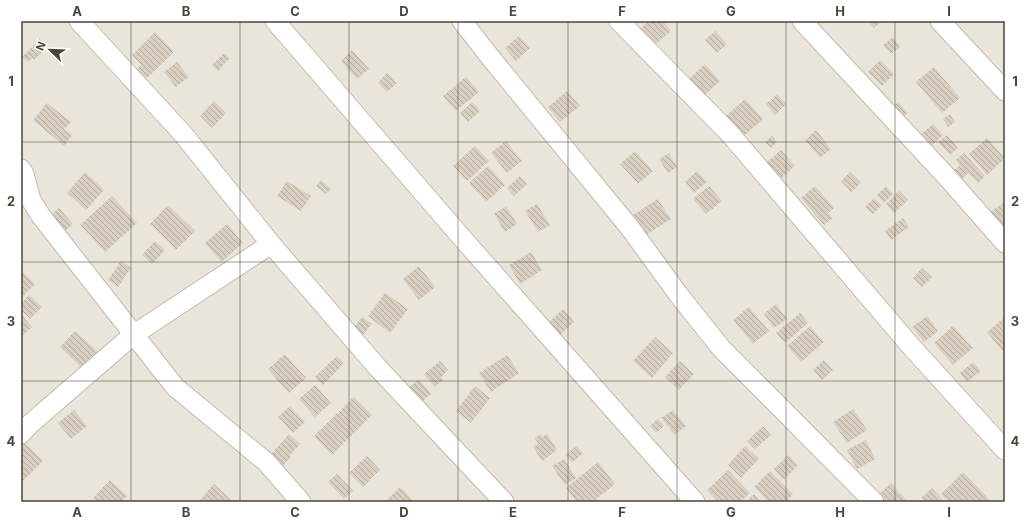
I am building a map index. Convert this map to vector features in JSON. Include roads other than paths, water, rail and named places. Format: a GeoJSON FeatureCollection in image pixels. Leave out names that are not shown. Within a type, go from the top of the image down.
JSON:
{"type":"FeatureCollection","features":[{"type":"Feature","properties":{"kind":"street"},"geometry":{"type":"LineString","coordinates":[[79,21],[183,134],[271,244],[378,368],[504,502]]}},
{"type":"Feature","properties":{"kind":"street"},"geometry":{"type":"LineString","coordinates":[[275,21],[463,239],[695,502]]}},
{"type":"Feature","properties":{"kind":"street"},"geometry":{"type":"LineString","coordinates":[[462,21],[630,228],[678,294],[721,348],[874,502]]}},
{"type":"Feature","properties":{"kind":"street"},"geometry":{"type":"LineString","coordinates":[[619,21],[730,134],[909,344],[1005,450]]}},
{"type":"Feature","properties":{"kind":"street"},"geometry":{"type":"LineString","coordinates":[[802,21],[947,176],[1005,243]]}},
{"type":"Feature","properties":{"kind":"street"},"geometry":{"type":"LineString","coordinates":[[940,21],[1005,92]]}},
{"type":"Feature","properties":{"kind":"street"},"geometry":{"type":"LineString","coordinates":[[21,169],[32,200],[41,216],[175,387],[266,462],[301,502]]}},
{"type":"Feature","properties":{"kind":"street"},"geometry":{"type":"LineString","coordinates":[[24,423],[133,335],[271,244]]}}]}
